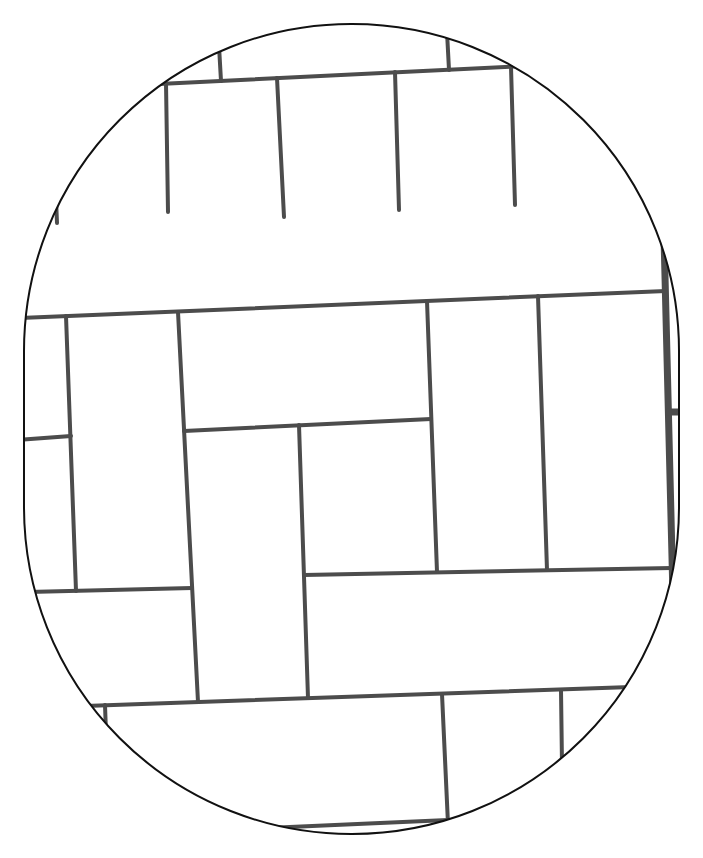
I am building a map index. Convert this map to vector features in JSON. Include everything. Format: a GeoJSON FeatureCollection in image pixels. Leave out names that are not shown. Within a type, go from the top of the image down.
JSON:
{"type":"FeatureCollection","features":[{"type":"Feature","properties":{"kind":"street"},"geometry":{"type":"LineString","coordinates":[[447,38],[449,70]]}},
{"type":"Feature","properties":{"kind":"street"},"geometry":{"type":"LineString","coordinates":[[219,52],[221,81]]}},
{"type":"Feature","properties":{"kind":"street"},"geometry":{"type":"LineString","coordinates":[[168,212],[166,83],[511,67],[515,205]]}},
{"type":"Feature","properties":{"kind":"street"},"geometry":{"type":"LineString","coordinates":[[395,72],[399,210]]}},
{"type":"Feature","properties":{"kind":"street"},"geometry":{"type":"LineString","coordinates":[[277,78],[284,217]]}},
{"type":"Feature","properties":{"kind":"street"},"geometry":{"type":"LineString","coordinates":[[56,210],[57,223]]}},
{"type":"Feature","properties":{"kind":"street"},"geometry":{"type":"LineString","coordinates":[[665,255],[672,573]]}},
{"type":"Feature","properties":{"kind":"street"},"geometry":{"type":"LineString","coordinates":[[26,318],[666,291]]}},
{"type":"Feature","properties":{"kind":"street"},"geometry":{"type":"LineString","coordinates":[[538,296],[547,570]]}},
{"type":"Feature","properties":{"kind":"street"},"geometry":{"type":"LineString","coordinates":[[427,301],[437,572]]}},
{"type":"Feature","properties":{"kind":"street"},"geometry":{"type":"LineString","coordinates":[[178,312],[198,702]]}},
{"type":"Feature","properties":{"kind":"street"},"geometry":{"type":"LineString","coordinates":[[66,316],[76,591]]}},
{"type":"Feature","properties":{"kind":"street"},"geometry":{"type":"LineString","coordinates":[[669,412],[679,412]]}},
{"type":"Feature","properties":{"kind":"street"},"geometry":{"type":"LineString","coordinates":[[184,431],[431,419]]}},
{"type":"Feature","properties":{"kind":"street"},"geometry":{"type":"LineString","coordinates":[[299,425],[308,698]]}},
{"type":"Feature","properties":{"kind":"street"},"geometry":{"type":"LineString","coordinates":[[24,439],[71,436]]}},
{"type":"Feature","properties":{"kind":"street"},"geometry":{"type":"LineString","coordinates":[[304,575],[672,568]]}},
{"type":"Feature","properties":{"kind":"street"},"geometry":{"type":"LineString","coordinates":[[35,592],[192,588]]}},
{"type":"Feature","properties":{"kind":"street"},"geometry":{"type":"LineString","coordinates":[[92,706],[624,687]]}},
{"type":"Feature","properties":{"kind":"street"},"geometry":{"type":"LineString","coordinates":[[561,690],[562,757]]}},
{"type":"Feature","properties":{"kind":"street"},"geometry":{"type":"LineString","coordinates":[[442,694],[448,820]]}},
{"type":"Feature","properties":{"kind":"street"},"geometry":{"type":"LineString","coordinates":[[105,705],[106,723]]}},
{"type":"Feature","properties":{"kind":"street"},"geometry":{"type":"LineString","coordinates":[[285,827],[438,822]]}}]}
